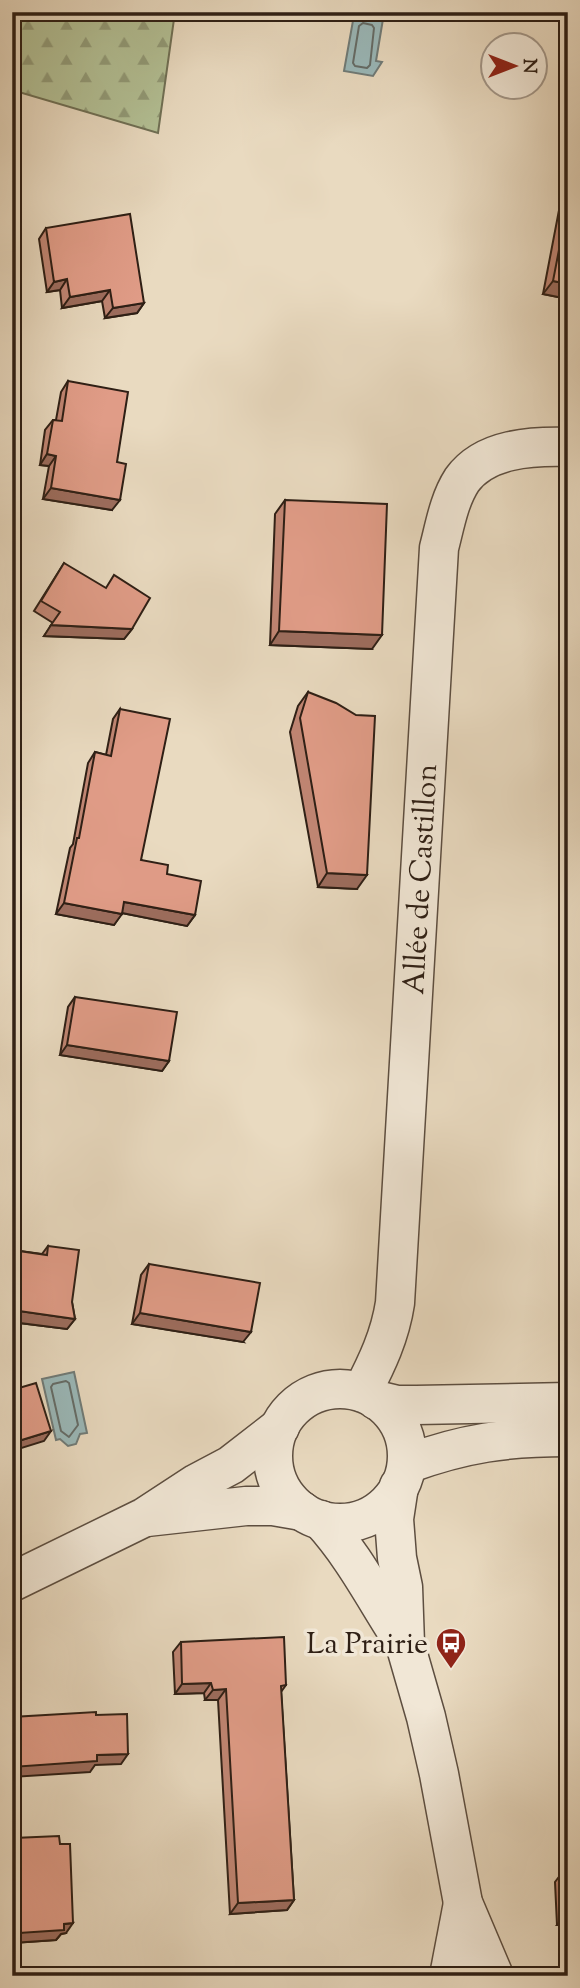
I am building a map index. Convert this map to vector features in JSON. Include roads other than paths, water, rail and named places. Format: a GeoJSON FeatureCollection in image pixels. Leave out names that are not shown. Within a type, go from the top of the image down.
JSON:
{"type":"FeatureCollection","features":[{"type":"Feature","properties":{"kind":"street","name":"Allée de Castillon"},"geometry":{"type":"LineString","coordinates":[[369,1396],[392,1325],[395,1303],[439,548],[451,504],[463,479],[487,458],[533,446],[568,447]]}},
{"type":"Feature","properties":{"kind":"street"},"geometry":{"type":"LineString","coordinates":[[405,1644],[376,1602],[356,1563],[341,1542],[291,1503],[279,1485],[272,1463],[274,1441],[283,1420],[298,1403],[318,1392],[340,1389],[397,1405],[568,1402]]}},
{"type":"Feature","properties":{"kind":"street"},"geometry":{"type":"LineString","coordinates":[[369,1396],[382,1404],[397,1420],[405,1441],[403,1475],[394,1519],[405,1644],[439,1774],[463,1903],[494,1976]]}},
{"type":"Feature","properties":{"kind":"street"},"geometry":{"type":"LineString","coordinates":[[12,1582],[145,1517],[197,1483],[232,1465],[280,1427]]}},
{"type":"Feature","properties":{"kind":"street"},"geometry":{"type":"LineString","coordinates":[[145,1517],[246,1506],[273,1506],[329,1523],[351,1523],[371,1516],[389,1503],[403,1475],[445,1450],[495,1440],[568,1437]]}},
{"type":"Feature","properties":{"kind":"street"},"geometry":{"type":"LineString","coordinates":[[449,1976],[463,1903]]}},
{"type":"Feature","properties":{"kind":"water"},"geometry":{"type":"Polygon","coordinates":[[[354,15],[383,19],[376,61],[382,62],[373,76],[344,71],[354,15]]]}},
{"type":"Feature","properties":{"kind":"water"},"geometry":{"type":"Polygon","coordinates":[[[74,1372],[87,1433],[80,1434],[76,1444],[68,1446],[60,1439],[56,1440],[42,1379],[74,1372]]]}},
{"type":"Feature","properties":{"kind":"place","name":"La Prairie"},"geometry":{"type":"Point","coordinates":[451,1670]}}]}
